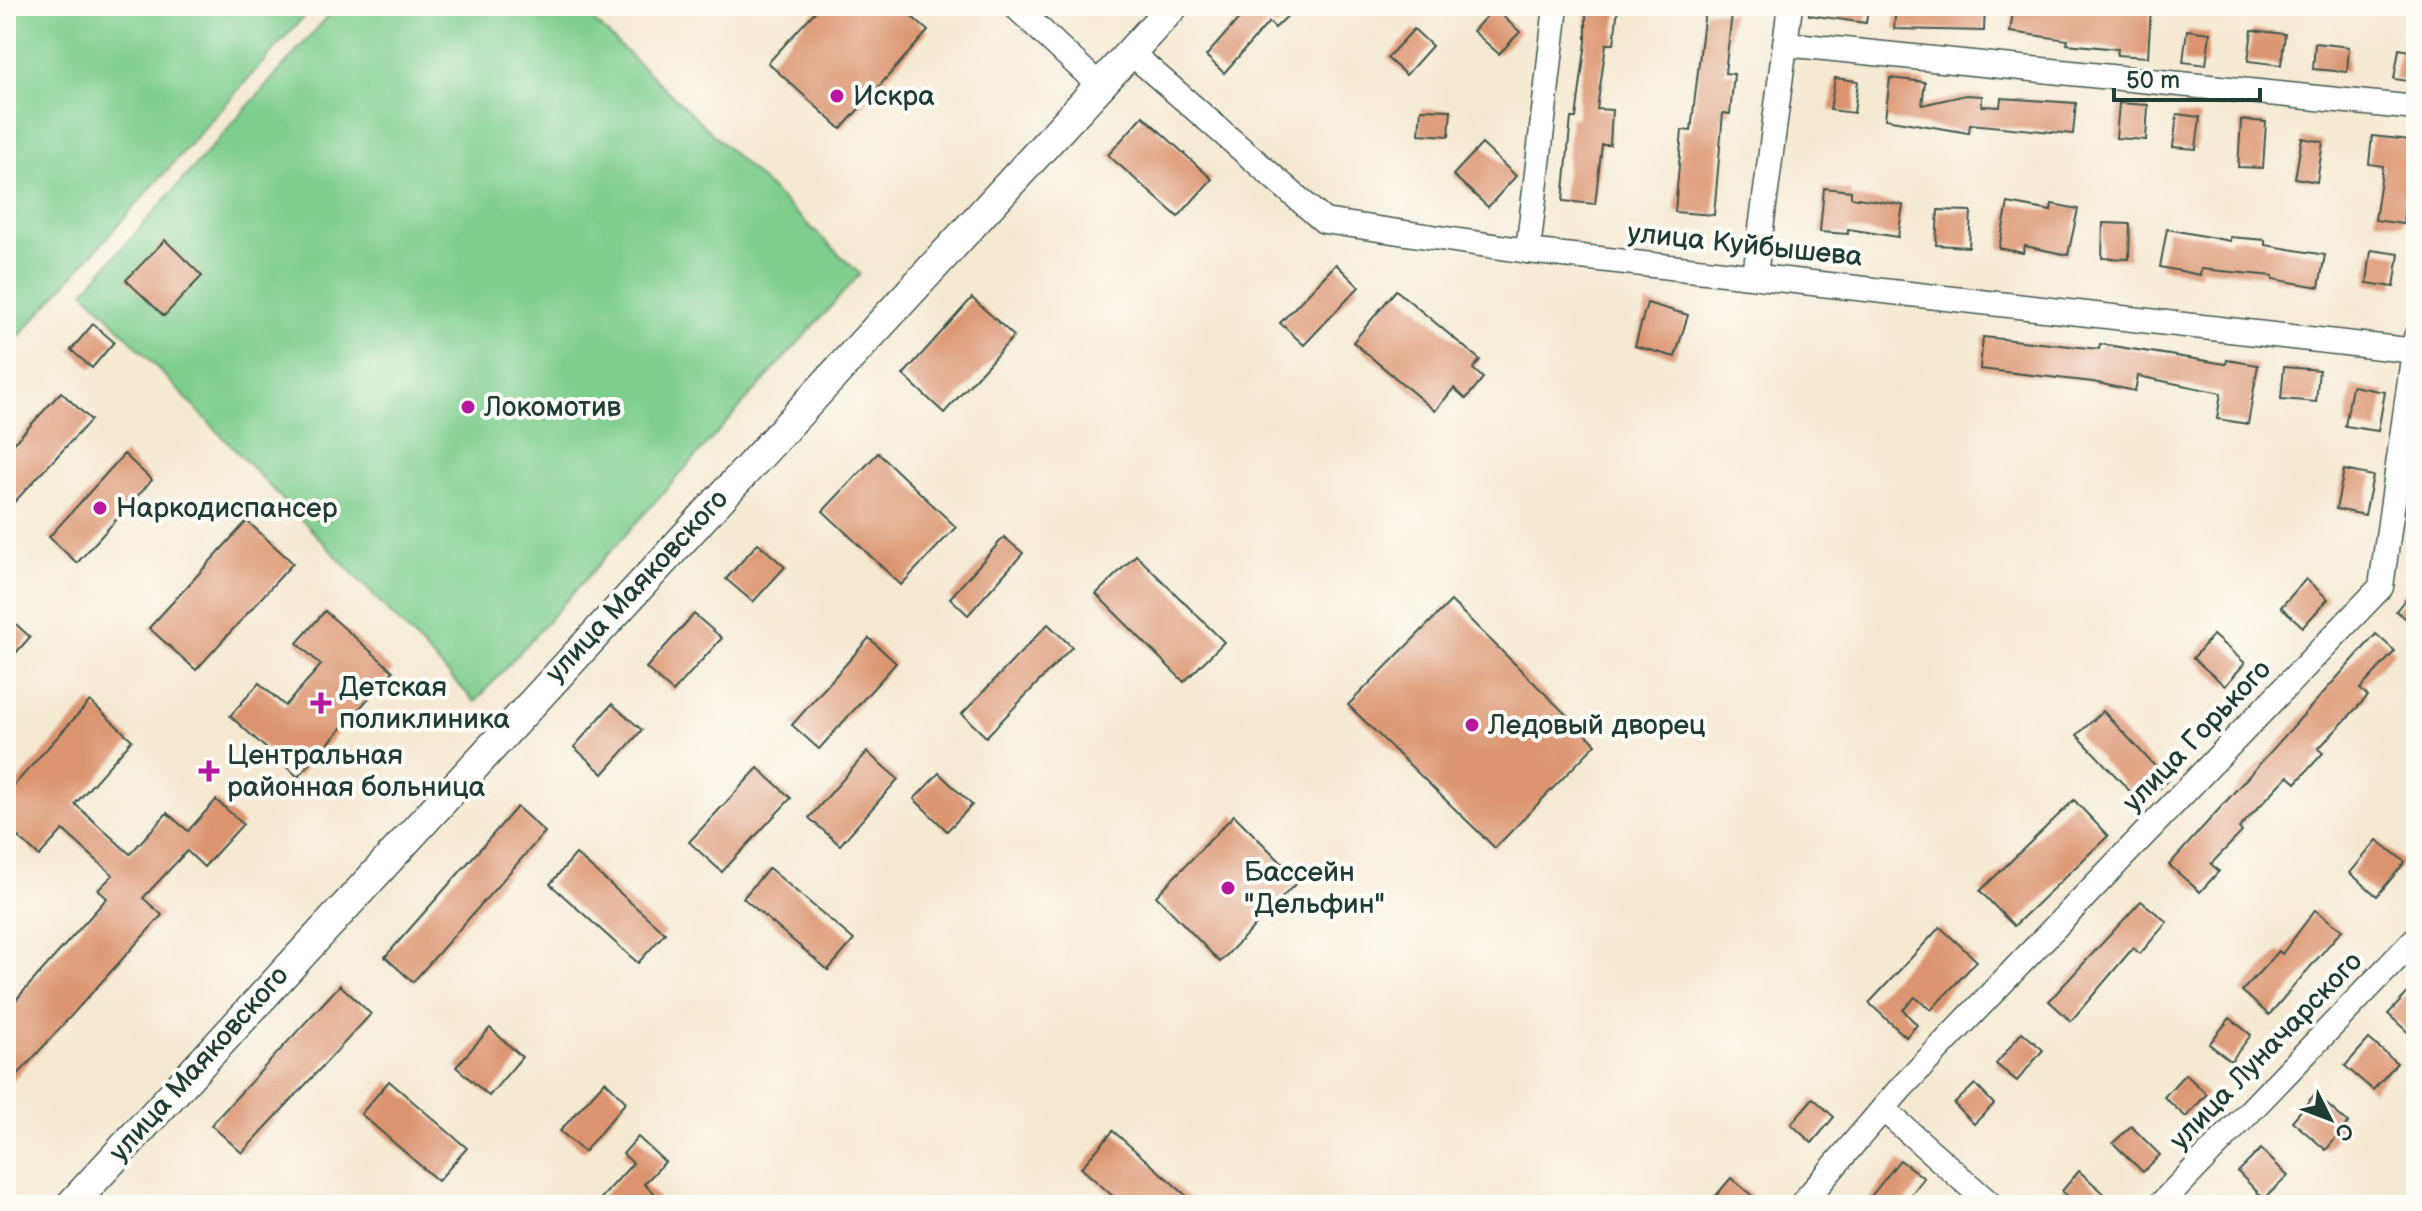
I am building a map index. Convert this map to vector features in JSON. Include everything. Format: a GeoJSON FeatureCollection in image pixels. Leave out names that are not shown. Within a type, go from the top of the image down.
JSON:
{"type":"FeatureCollection","features":[{"type":"Feature","properties":{"kind":"main road","name":"улица Маяковского"},"geometry":{"type":"LineString","coordinates":[[71,1205],[1173,6]]}},
{"type":"Feature","properties":{"kind":"street"},"geometry":{"type":"LineString","coordinates":[[1015,6],[1100,86]]}},
{"type":"Feature","properties":{"kind":"street"},"geometry":{"type":"LineString","coordinates":[[1528,251],[1556,6]]}},
{"type":"Feature","properties":{"kind":"street"},"geometry":{"type":"LineString","coordinates":[[1755,275],[1790,6]]}},
{"type":"Feature","properties":{"kind":"street"},"geometry":{"type":"LineString","coordinates":[[1785,44],[2416,108]]}},
{"type":"Feature","properties":{"kind":"street","name":"улица Куйбышева"},"geometry":{"type":"LineString","coordinates":[[1130,52],[1324,221],[1528,251],[2415,346]]}},
{"type":"Feature","properties":{"kind":"street","name":"улица Горького"},"geometry":{"type":"LineString","coordinates":[[1801,1205],[1883,1109],[2381,587],[2415,346]]}},
{"type":"Feature","properties":{"kind":"street","name":"улица Луначарского"},"geometry":{"type":"LineString","coordinates":[[2160,1205],[2416,938]]}},
{"type":"Feature","properties":{"kind":"street"},"geometry":{"type":"LineString","coordinates":[[1883,1109],[1991,1205]]}},
{"type":"Feature","properties":{"kind":"green space"},"geometry":{"type":"Polygon","coordinates":[[[6,6],[313,6],[6,351],[6,6]]]}},
{"type":"Feature","properties":{"kind":"green space","name":"Локомотив"},"geometry":{"type":"Polygon","coordinates":[[[337,6],[578,6],[860,274],[475,702],[84,291],[337,6]]]}},
{"type":"Feature","properties":{"kind":"building","name":"Искра"},"geometry":{"type":"Polygon","coordinates":[[[820,6],[900,6],[928,31],[841,129],[768,63],[820,6]]]}},
{"type":"Feature","properties":{"kind":"building"},"geometry":{"type":"Polygon","coordinates":[[[1250,6],[1298,6],[1275,28],[1269,22],[1224,73],[1206,56],[1250,6]]]}},
{"type":"Feature","properties":{"kind":"building"},"geometry":{"type":"Polygon","coordinates":[[[1586,6],[1618,6],[1614,44],[1606,44],[1597,109],[1612,110],[1610,145],[1602,145],[1595,204],[1563,201],[1571,118],[1576,118],[1586,42],[1586,6]]]}},
{"type":"Feature","properties":{"kind":"building"},"geometry":{"type":"Polygon","coordinates":[[[1809,6],[1868,6],[1866,23],[1809,15],[1809,6]]]}},
{"type":"Feature","properties":{"kind":"building"},"geometry":{"type":"Polygon","coordinates":[[[1896,6],[1985,6],[1984,31],[1894,29],[1896,6]]]}},
{"type":"Feature","properties":{"kind":"building"},"geometry":{"type":"Polygon","coordinates":[[[2014,6],[2120,10],[2120,6],[2151,7],[2148,57],[2117,55],[2118,49],[2067,44],[2068,40],[2010,32],[2014,6]]]}},
{"type":"Feature","properties":{"kind":"building"},"geometry":{"type":"Polygon","coordinates":[[[1494,8],[1520,32],[1499,54],[1473,31],[1494,8]]]}},
{"type":"Feature","properties":{"kind":"building"},"geometry":{"type":"Polygon","coordinates":[[[1705,10],[1732,13],[1725,73],[1734,74],[1730,114],[1723,113],[1714,215],[1675,212],[1682,130],[1691,131],[1705,10]]]}},
{"type":"Feature","properties":{"kind":"building"},"geometry":{"type":"Polygon","coordinates":[[[1414,29],[1432,46],[1406,75],[1387,58],[1414,29]]]}},
{"type":"Feature","properties":{"kind":"building"},"geometry":{"type":"Polygon","coordinates":[[[2187,30],[2210,33],[2206,65],[2183,62],[2187,30]]]}},
{"type":"Feature","properties":{"kind":"building"},"geometry":{"type":"Polygon","coordinates":[[[2252,30],[2285,34],[2281,65],[2248,61],[2252,30]]]}},
{"type":"Feature","properties":{"kind":"building"},"geometry":{"type":"Polygon","coordinates":[[[2315,43],[2349,47],[2347,72],[2313,69],[2315,43]]]}},
{"type":"Feature","properties":{"kind":"building"},"geometry":{"type":"Polygon","coordinates":[[[2399,49],[2416,52],[2416,82],[2394,79],[2399,49]]]}},
{"type":"Feature","properties":{"kind":"building"},"geometry":{"type":"Polygon","coordinates":[[[1835,78],[1858,81],[1854,113],[1830,110],[1835,78]]]}},
{"type":"Feature","properties":{"kind":"building"},"geometry":{"type":"Polygon","coordinates":[[[1890,78],[1925,82],[1922,105],[1966,95],[1982,96],[1982,106],[2000,107],[2001,98],[2076,103],[2073,134],[1970,124],[1969,133],[1885,119],[1890,78]]]}},
{"type":"Feature","properties":{"kind":"building"},"geometry":{"type":"Polygon","coordinates":[[[2119,103],[2148,105],[2146,140],[2116,138],[2119,103]]]}},
{"type":"Feature","properties":{"kind":"building"},"geometry":{"type":"Polygon","coordinates":[[[1421,109],[1451,110],[1449,136],[1419,134],[1421,109]]]}},
{"type":"Feature","properties":{"kind":"building"},"geometry":{"type":"Polygon","coordinates":[[[2177,114],[2200,117],[2196,149],[2173,147],[2177,114]]]}},
{"type":"Feature","properties":{"kind":"building"},"geometry":{"type":"Polygon","coordinates":[[[1143,116],[1212,179],[1178,217],[1108,155],[1143,116]]]}},
{"type":"Feature","properties":{"kind":"building"},"geometry":{"type":"Polygon","coordinates":[[[2241,120],[2266,122],[2263,168],[2238,167],[2241,120]]]}},
{"type":"Feature","properties":{"kind":"building"},"geometry":{"type":"Polygon","coordinates":[[[2372,136],[2410,140],[2403,224],[2375,220],[2383,166],[2369,164],[2372,136]]]}},
{"type":"Feature","properties":{"kind":"building"},"geometry":{"type":"Polygon","coordinates":[[[2302,138],[2323,142],[2317,182],[2295,178],[2302,138]]]}},
{"type":"Feature","properties":{"kind":"building"},"geometry":{"type":"Polygon","coordinates":[[[1482,144],[1516,176],[1488,207],[1453,175],[1482,144]]]}},
{"type":"Feature","properties":{"kind":"building"},"geometry":{"type":"Polygon","coordinates":[[[1824,188],[1851,191],[1851,197],[1903,205],[1898,237],[1848,229],[1848,234],[1820,232],[1824,188]]]}},
{"type":"Feature","properties":{"kind":"building"},"geometry":{"type":"Polygon","coordinates":[[[2008,203],[2051,211],[2052,204],[2078,209],[2068,255],[2025,246],[2023,253],[1999,248],[2008,203]]]}},
{"type":"Feature","properties":{"kind":"building"},"geometry":{"type":"Polygon","coordinates":[[[1938,210],[1971,211],[1969,247],[1936,245],[1938,210]]]}},
{"type":"Feature","properties":{"kind":"building"},"geometry":{"type":"Polygon","coordinates":[[[2103,223],[2130,224],[2129,259],[2102,258],[2103,223]]]}},
{"type":"Feature","properties":{"kind":"building"},"geometry":{"type":"Polygon","coordinates":[[[2167,229],[2230,241],[2230,237],[2265,240],[2265,245],[2325,255],[2319,287],[2273,279],[2273,276],[2201,269],[2200,275],[2160,267],[2167,229]]]}},
{"type":"Feature","properties":{"kind":"building"},"geometry":{"type":"Polygon","coordinates":[[[165,240],[202,276],[164,316],[126,280],[165,240]]]}},
{"type":"Feature","properties":{"kind":"building"},"geometry":{"type":"Polygon","coordinates":[[[2371,250],[2399,254],[2394,287],[2367,283],[2371,250]]]}},
{"type":"Feature","properties":{"kind":"building"},"geometry":{"type":"Polygon","coordinates":[[[1336,264],[1359,287],[1304,345],[1280,323],[1336,264]]]}},
{"type":"Feature","properties":{"kind":"building"},"geometry":{"type":"Polygon","coordinates":[[[1396,290],[1480,360],[1473,369],[1483,378],[1466,399],[1454,388],[1435,411],[1353,342],[1396,290]]]}},
{"type":"Feature","properties":{"kind":"building"},"geometry":{"type":"Polygon","coordinates":[[[972,298],[1014,336],[944,413],[903,375],[972,298]]]}},
{"type":"Feature","properties":{"kind":"building"},"geometry":{"type":"Polygon","coordinates":[[[1647,303],[1688,315],[1675,357],[1635,346],[1647,303]]]}},
{"type":"Feature","properties":{"kind":"building"},"geometry":{"type":"Polygon","coordinates":[[[93,324],[114,342],[92,368],[71,350],[93,324]]]}},
{"type":"Feature","properties":{"kind":"building"},"geometry":{"type":"Polygon","coordinates":[[[1983,337],[2099,349],[2100,344],[2226,364],[2227,360],[2258,365],[2248,424],[2217,419],[2221,393],[2138,376],[2135,391],[2093,382],[1980,369],[1983,337]]]}},
{"type":"Feature","properties":{"kind":"building"},"geometry":{"type":"Polygon","coordinates":[[[2284,367],[2319,370],[2316,402],[2281,399],[2284,367]]]}},
{"type":"Feature","properties":{"kind":"building"},"geometry":{"type":"Polygon","coordinates":[[[2352,386],[2385,392],[2378,431],[2345,426],[2352,386]]]}},
{"type":"Feature","properties":{"kind":"building"},"geometry":{"type":"Polygon","coordinates":[[[61,392],[91,420],[6,511],[6,452],[61,392]]]}},
{"type":"Feature","properties":{"kind":"building"},"geometry":{"type":"Polygon","coordinates":[[[878,453],[956,527],[901,585],[823,511],[878,453]]]}},
{"type":"Feature","properties":{"kind":"building","name":"Наркодиспансер"},"geometry":{"type":"Polygon","coordinates":[[[124,454],[152,480],[77,563],[49,537],[124,454]]]}},
{"type":"Feature","properties":{"kind":"building"},"geometry":{"type":"Polygon","coordinates":[[[2344,470],[2373,476],[2365,515],[2336,509],[2344,470]]]}},
{"type":"Feature","properties":{"kind":"building"},"geometry":{"type":"Polygon","coordinates":[[[247,521],[293,563],[196,670],[149,628],[247,521]]]}},
{"type":"Feature","properties":{"kind":"building"},"geometry":{"type":"Polygon","coordinates":[[[1004,537],[1023,553],[968,615],[950,598],[1004,537]]]}},
{"type":"Feature","properties":{"kind":"building"},"geometry":{"type":"Polygon","coordinates":[[[758,543],[785,567],[753,602],[726,579],[758,543]]]}},
{"type":"Feature","properties":{"kind":"building"},"geometry":{"type":"Polygon","coordinates":[[[1136,555],[1224,642],[1184,682],[1096,594],[1136,555]]]}},
{"type":"Feature","properties":{"kind":"building"},"geometry":{"type":"Polygon","coordinates":[[[2306,579],[2328,599],[2303,627],[2281,607],[2306,579]]]}},
{"type":"Feature","properties":{"kind":"building"},"geometry":{"type":"Polygon","coordinates":[[[2416,585],[2416,626],[2396,611],[2416,585]]]}},
{"type":"Feature","properties":{"kind":"building","name":"Ледовый дворец"},"geometry":{"type":"Polygon","coordinates":[[[1451,601],[1596,744],[1495,848],[1348,705],[1451,601]]]}},
{"type":"Feature","properties":{"kind":"building","name":"Детская поликлиника"},"geometry":{"type":"Polygon","coordinates":[[[325,611],[393,671],[298,777],[230,716],[259,683],[285,706],[321,665],[297,643],[325,611]]]}},
{"type":"Feature","properties":{"kind":"building"},"geometry":{"type":"Polygon","coordinates":[[[694,614],[722,638],[673,692],[646,668],[694,614]]]}},
{"type":"Feature","properties":{"kind":"building"},"geometry":{"type":"Polygon","coordinates":[[[6,615],[30,637],[6,664],[6,615]]]}},
{"type":"Feature","properties":{"kind":"building"},"geometry":{"type":"Polygon","coordinates":[[[1048,624],[1072,647],[986,737],[962,714],[1048,624]]]}},
{"type":"Feature","properties":{"kind":"building"},"geometry":{"type":"Polygon","coordinates":[[[2376,634],[2395,651],[2360,689],[2368,696],[2318,749],[2323,753],[2296,783],[2288,776],[2239,828],[2242,832],[2211,864],[2219,871],[2200,892],[2169,865],[2376,634]]]}},
{"type":"Feature","properties":{"kind":"building"},"geometry":{"type":"Polygon","coordinates":[[[2213,635],[2245,663],[2225,686],[2193,658],[2213,635]]]}},
{"type":"Feature","properties":{"kind":"building"},"geometry":{"type":"Polygon","coordinates":[[[869,638],[896,663],[819,749],[792,725],[869,638]]]}},
{"type":"Feature","properties":{"kind":"building"},"geometry":{"type":"Polygon","coordinates":[[[90,701],[132,740],[75,804],[130,854],[167,813],[188,831],[216,800],[243,824],[204,867],[187,851],[143,898],[162,915],[6,1088],[6,1011],[107,898],[98,890],[113,875],[63,830],[39,856],[6,826],[6,794],[90,701]]]}},
{"type":"Feature","properties":{"kind":"building"},"geometry":{"type":"Polygon","coordinates":[[[612,704],[642,730],[603,774],[574,747],[612,704]]]}},
{"type":"Feature","properties":{"kind":"building"},"geometry":{"type":"Polygon","coordinates":[[[2103,711],[2168,780],[2143,805],[2077,735],[2103,711]]]}},
{"type":"Feature","properties":{"kind":"building"},"geometry":{"type":"Polygon","coordinates":[[[867,752],[898,779],[840,845],[809,818],[867,752]]]}},
{"type":"Feature","properties":{"kind":"building"},"geometry":{"type":"Polygon","coordinates":[[[758,768],[791,798],[722,872],[689,842],[758,768]]]}},
{"type":"Feature","properties":{"kind":"building"},"geometry":{"type":"Polygon","coordinates":[[[939,773],[972,805],[947,831],[914,799],[939,773]]]}},
{"type":"Feature","properties":{"kind":"building"},"geometry":{"type":"Polygon","coordinates":[[[2074,800],[2108,836],[2014,926],[1980,891],[2074,800]]]}},
{"type":"Feature","properties":{"kind":"building"},"geometry":{"type":"Polygon","coordinates":[[[517,807],[545,832],[413,982],[385,957],[517,807]]]}},
{"type":"Feature","properties":{"kind":"building","name":"Бассейн \"Дельфин\""},"geometry":{"type":"Polygon","coordinates":[[[1234,815],[1299,880],[1220,962],[1156,896],[1234,815]]]}},
{"type":"Feature","properties":{"kind":"building"},"geometry":{"type":"Polygon","coordinates":[[[2377,840],[2405,862],[2377,896],[2350,873],[2377,840]]]}},
{"type":"Feature","properties":{"kind":"building"},"geometry":{"type":"Polygon","coordinates":[[[576,854],[665,933],[638,963],[550,884],[576,854]]]}},
{"type":"Feature","properties":{"kind":"building"},"geometry":{"type":"Polygon","coordinates":[[[769,868],[854,940],[828,970],[743,898],[769,868]]]}},
{"type":"Feature","properties":{"kind":"building"},"geometry":{"type":"Polygon","coordinates":[[[2141,901],[2167,922],[2140,954],[2133,948],[2071,1021],[2049,1001],[2141,901]]]}},
{"type":"Feature","properties":{"kind":"building"},"geometry":{"type":"Polygon","coordinates":[[[2315,910],[2342,930],[2269,1015],[2242,991],[2279,951],[2282,954],[2315,910]]]}},
{"type":"Feature","properties":{"kind":"building"},"geometry":{"type":"Polygon","coordinates":[[[1940,927],[1977,961],[1931,1010],[1915,997],[1903,1010],[1917,1025],[1906,1037],[1869,1003],[1940,927]]]}},
{"type":"Feature","properties":{"kind":"building"},"geometry":{"type":"Polygon","coordinates":[[[2416,984],[2416,1040],[2388,1014],[2416,984]]]}},
{"type":"Feature","properties":{"kind":"building"},"geometry":{"type":"Polygon","coordinates":[[[340,985],[371,1014],[242,1153],[211,1125],[340,985]]]}},
{"type":"Feature","properties":{"kind":"building"},"geometry":{"type":"Polygon","coordinates":[[[2230,1018],[2251,1035],[2231,1061],[2209,1044],[2230,1018]]]}},
{"type":"Feature","properties":{"kind":"building"},"geometry":{"type":"Polygon","coordinates":[[[490,1028],[522,1057],[489,1096],[456,1067],[490,1028]]]}},
{"type":"Feature","properties":{"kind":"building"},"geometry":{"type":"Polygon","coordinates":[[[2022,1032],[2043,1050],[2017,1081],[1996,1064],[2022,1032]]]}},
{"type":"Feature","properties":{"kind":"building"},"geometry":{"type":"Polygon","coordinates":[[[2369,1039],[2397,1063],[2373,1090],[2345,1066],[2369,1039]]]}},
{"type":"Feature","properties":{"kind":"building"},"geometry":{"type":"Polygon","coordinates":[[[2185,1074],[2207,1094],[2186,1117],[2164,1097],[2185,1074]]]}},
{"type":"Feature","properties":{"kind":"building"},"geometry":{"type":"Polygon","coordinates":[[[389,1081],[467,1148],[438,1181],[361,1114],[389,1081]]]}},
{"type":"Feature","properties":{"kind":"building"},"geometry":{"type":"Polygon","coordinates":[[[605,1081],[626,1102],[584,1152],[560,1131],[605,1081]]]}},
{"type":"Feature","properties":{"kind":"building"},"geometry":{"type":"Polygon","coordinates":[[[1975,1084],[1994,1104],[1974,1124],[1954,1104],[1975,1084]]]}},
{"type":"Feature","properties":{"kind":"building"},"geometry":{"type":"Polygon","coordinates":[[[2315,1094],[2348,1123],[2326,1150],[2292,1121],[2315,1094]]]}},
{"type":"Feature","properties":{"kind":"building"},"geometry":{"type":"Polygon","coordinates":[[[1813,1098],[1834,1117],[1812,1143],[1791,1124],[1813,1098]]]}},
{"type":"Feature","properties":{"kind":"building"},"geometry":{"type":"Polygon","coordinates":[[[2131,1126],[2160,1155],[2143,1172],[2113,1143],[2131,1126]]]}},
{"type":"Feature","properties":{"kind":"building"},"geometry":{"type":"Polygon","coordinates":[[[1113,1131],[1197,1205],[1123,1205],[1081,1168],[1113,1131]]]}},
{"type":"Feature","properties":{"kind":"building"},"geometry":{"type":"Polygon","coordinates":[[[638,1137],[665,1162],[644,1184],[658,1197],[650,1205],[595,1205],[633,1163],[623,1154],[638,1137]]]}},
{"type":"Feature","properties":{"kind":"building"},"geometry":{"type":"Polygon","coordinates":[[[2261,1149],[2288,1176],[2264,1199],[2238,1172],[2261,1149]]]}},
{"type":"Feature","properties":{"kind":"building"},"geometry":{"type":"Polygon","coordinates":[[[1900,1160],[1924,1178],[1903,1205],[1864,1205],[1900,1160]]]}},
{"type":"Feature","properties":{"kind":"building"},"geometry":{"type":"Polygon","coordinates":[[[2079,1171],[2117,1205],[2078,1205],[2062,1191],[2079,1171]]]}},
{"type":"Feature","properties":{"kind":"building"},"geometry":{"type":"Polygon","coordinates":[[[1731,1178],[1763,1205],[1708,1205],[1731,1178]]]}},
{"type":"Feature","properties":{"kind":"place","name":"Искра"},"geometry":{"type":"Point","coordinates":[837,96]}},
{"type":"Feature","properties":{"kind":"place","name":"Локомотив"},"geometry":{"type":"Point","coordinates":[468,407]}},
{"type":"Feature","properties":{"kind":"place","name":"Наркодиспансер"},"geometry":{"type":"Point","coordinates":[100,508]}},
{"type":"Feature","properties":{"kind":"place","name":"Детская поликлиника"},"geometry":{"type":"Point","coordinates":[321,703]}},
{"type":"Feature","properties":{"kind":"place","name":"Ледовый дворец"},"geometry":{"type":"Point","coordinates":[1472,725]}},
{"type":"Feature","properties":{"kind":"place","name":"Центральная районная больница"},"geometry":{"type":"Point","coordinates":[209,771]}},
{"type":"Feature","properties":{"kind":"place","name":"Бассейн \"Дельфин\""},"geometry":{"type":"Point","coordinates":[1228,888]}}]}
